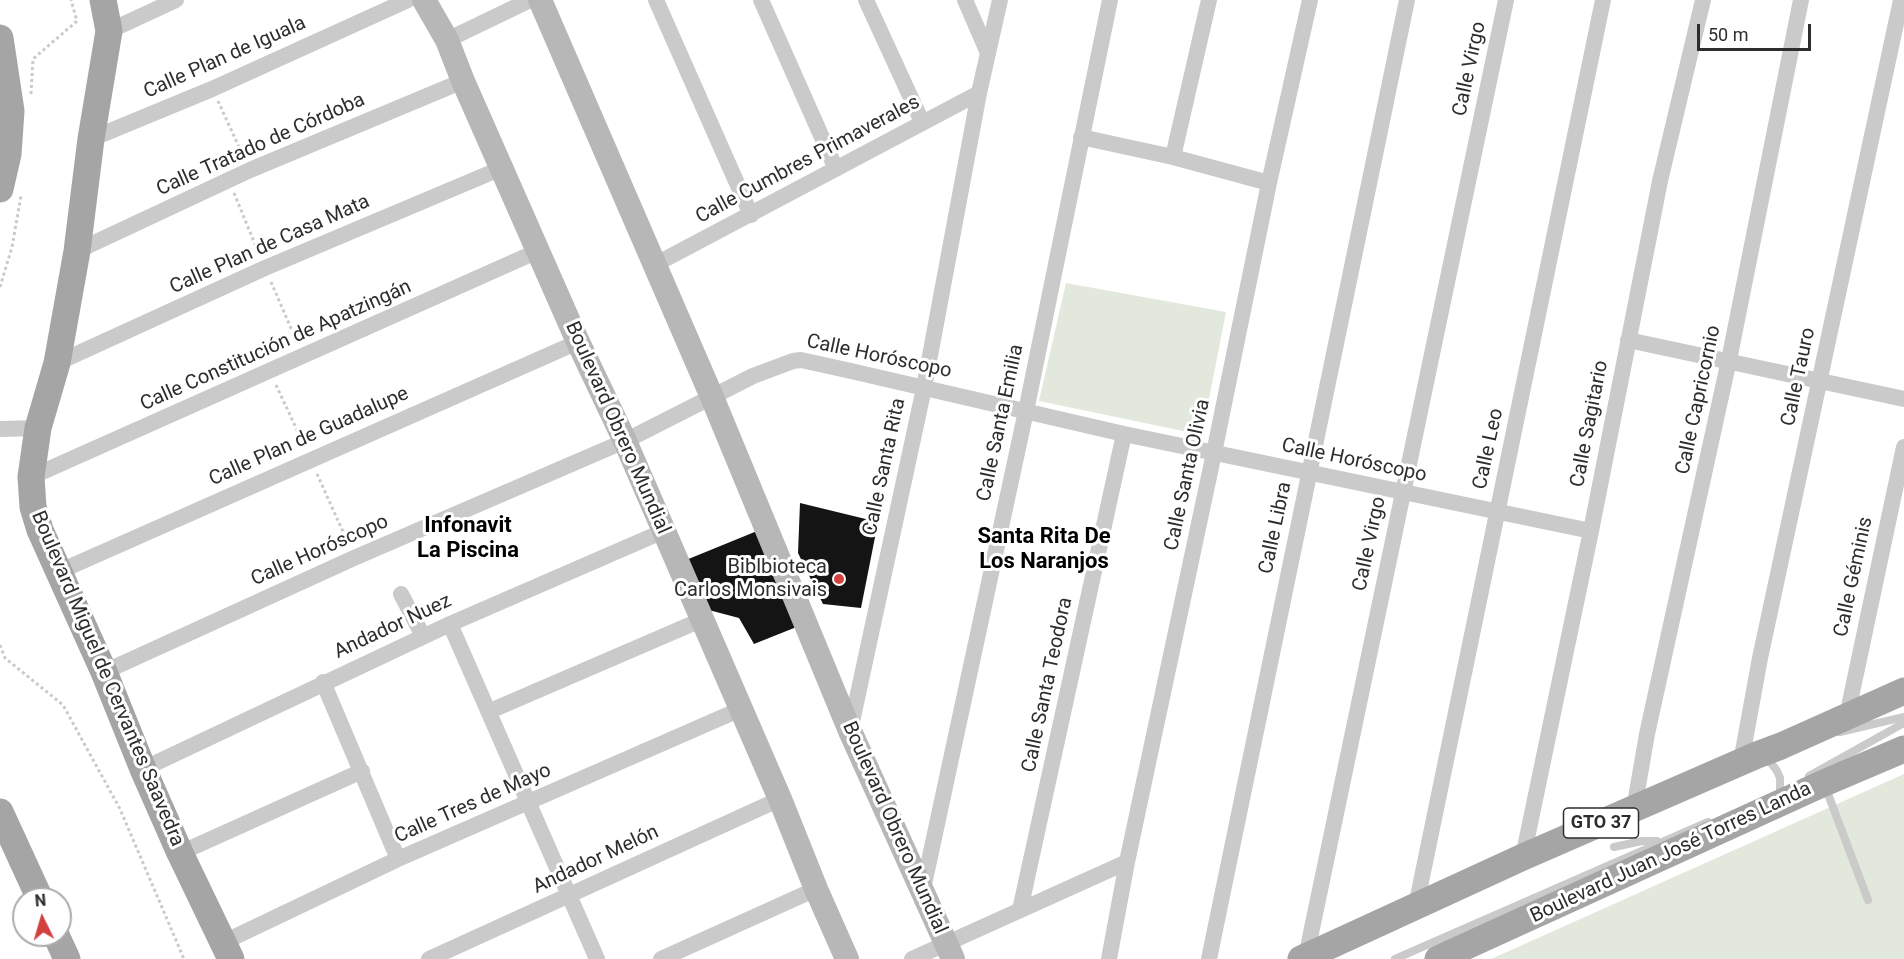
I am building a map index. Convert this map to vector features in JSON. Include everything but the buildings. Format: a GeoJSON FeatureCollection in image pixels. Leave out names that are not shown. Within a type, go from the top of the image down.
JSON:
{"type":"FeatureCollection","features":[{"type":"Feature","properties":{"kind":"main road","name":"Boulevard Miguel de Cervantes Saavedra"},"geometry":{"type":"LineString","coordinates":[[104,0],[109,31],[91,139],[77,251],[57,363],[39,428],[31,477],[33,507],[58,572],[104,672],[143,769],[227,951]]}},
{"type":"Feature","properties":{"kind":"main road"},"geometry":{"type":"LineString","coordinates":[[0,38],[10,111],[8,154],[0,189]]}},
{"type":"Feature","properties":{"kind":"main road","name":"GTO 37"},"geometry":{"type":"LineString","coordinates":[[1304,958],[1523,857],[1904,691]]}},
{"type":"Feature","properties":{"kind":"main road","name":"Boulevard Juan José Torres Landa"},"geometry":{"type":"LineString","coordinates":[[1438,959],[1812,782],[1904,749]]}},
{"type":"Feature","properties":{"kind":"main road"},"geometry":{"type":"LineString","coordinates":[[0,812],[34,887]]}},
{"type":"Feature","properties":{"kind":"street"},"geometry":{"type":"LineString","coordinates":[[109,31],[176,0]]}},
{"type":"Feature","properties":{"kind":"street","name":"Calle Plan de Iguala"},"geometry":{"type":"LineString","coordinates":[[91,139],[212,89],[408,0]]}},
{"type":"Feature","properties":{"kind":"street","name":"Boulevard Obrero Mundial"},"geometry":{"type":"LineString","coordinates":[[424,0],[447,40],[578,342],[625,441],[847,959]]}},
{"type":"Feature","properties":{"kind":"street"},"geometry":{"type":"LineString","coordinates":[[447,40],[530,0]]}},
{"type":"Feature","properties":{"kind":"street","name":"Boulevard Obrero Mundial"},"geometry":{"type":"LineString","coordinates":[[540,0],[656,264],[850,731],[923,889],[949,952]]}},
{"type":"Feature","properties":{"kind":"street"},"geometry":{"type":"LineString","coordinates":[[656,0],[751,215]]}},
{"type":"Feature","properties":{"kind":"street"},"geometry":{"type":"LineString","coordinates":[[761,0],[836,170]]}},
{"type":"Feature","properties":{"kind":"street"},"geometry":{"type":"LineString","coordinates":[[866,0],[922,122]]}},
{"type":"Feature","properties":{"kind":"street"},"geometry":{"type":"LineString","coordinates":[[965,0],[988,53]]}},
{"type":"Feature","properties":{"kind":"street","name":"Calle Santa Rita"},"geometry":{"type":"LineString","coordinates":[[850,731],[924,387],[979,93],[1000,0]]}},
{"type":"Feature","properties":{"kind":"street","name":"Calle Santa Emilia"},"geometry":{"type":"LineString","coordinates":[[923,889],[1026,411],[1110,0]]}},
{"type":"Feature","properties":{"kind":"street"},"geometry":{"type":"LineString","coordinates":[[1173,157],[1209,0]]}},
{"type":"Feature","properties":{"kind":"street","name":"Calle Santa Olivia"},"geometry":{"type":"LineString","coordinates":[[1109,959],[1127,862],[1269,183],[1310,0]]}},
{"type":"Feature","properties":{"kind":"street","name":"Calle Libra"},"geometry":{"type":"LineString","coordinates":[[1209,959],[1407,0]]}},
{"type":"Feature","properties":{"kind":"street","name":"Calle Virgo"},"geometry":{"type":"LineString","coordinates":[[1304,958],[1506,0]]}},
{"type":"Feature","properties":{"kind":"street","name":"Calle Leo"},"geometry":{"type":"LineString","coordinates":[[1416,906],[1603,0]]}},
{"type":"Feature","properties":{"kind":"street","name":"Calle Sagitario"},"geometry":{"type":"LineString","coordinates":[[1523,857],[1591,531],[1660,181],[1703,0]]}},
{"type":"Feature","properties":{"kind":"street","name":"Calle Capricornio"},"geometry":{"type":"LineString","coordinates":[[1634,809],[1647,734],[1729,360],[1801,0]]}},
{"type":"Feature","properties":{"kind":"street","name":"Calle Tauro"},"geometry":{"type":"LineString","coordinates":[[1760,755],[1760,658],[1902,0]]}},
{"type":"Feature","properties":{"kind":"street","name":"Calle Tratado de Córdoba"},"geometry":{"type":"LineString","coordinates":[[77,251],[250,170],[463,81]]}},
{"type":"Feature","properties":{"kind":"street","name":"Calle Cumbres Primaverales"},"geometry":{"type":"LineString","coordinates":[[656,264],[979,93]]}},
{"type":"Feature","properties":{"kind":"street"},"geometry":{"type":"LineString","coordinates":[[1081,137],[1173,157],[1269,183]]}},
{"type":"Feature","properties":{"kind":"street","name":"Calle Plan de Casa Mata"},"geometry":{"type":"LineString","coordinates":[[57,363],[265,268],[501,168]]}},
{"type":"Feature","properties":{"kind":"street","name":"Calle Constitución de Apatzingán"},"geometry":{"type":"LineString","coordinates":[[31,477],[538,251]]}},
{"type":"Feature","properties":{"kind":"street"},"geometry":{"type":"LineString","coordinates":[[1628,340],[1904,399]]}},
{"type":"Feature","properties":{"kind":"street","name":"Calle Plan de Guadalupe"},"geometry":{"type":"LineString","coordinates":[[58,572],[578,342]]}},
{"type":"Feature","properties":{"kind":"street","name":"Calle Horóscopo"},"geometry":{"type":"LineString","coordinates":[[104,672],[354,558],[625,441],[753,376],[801,360],[1124,434],[1591,531]]}},
{"type":"Feature","properties":{"kind":"street"},"geometry":{"type":"LineString","coordinates":[[0,429],[39,428]]}},
{"type":"Feature","properties":{"kind":"street","name":"Calle Santa Teodora"},"geometry":{"type":"LineString","coordinates":[[1020,910],[1124,434]]}},
{"type":"Feature","properties":{"kind":"street","name":"Calle Géminis"},"geometry":{"type":"LineString","coordinates":[[1847,716],[1904,447]]}},
{"type":"Feature","properties":{"kind":"street","name":"Andador Nuez"},"geometry":{"type":"LineString","coordinates":[[143,769],[423,636],[664,531]]}},
{"type":"Feature","properties":{"kind":"street"},"geometry":{"type":"LineString","coordinates":[[401,594],[423,636]]}},
{"type":"Feature","properties":{"kind":"street"},"geometry":{"type":"LineString","coordinates":[[490,711],[701,620]]}},
{"type":"Feature","properties":{"kind":"street"},"geometry":{"type":"LineString","coordinates":[[450,624],[597,959]]}},
{"type":"Feature","properties":{"kind":"street"},"geometry":{"type":"LineString","coordinates":[[323,682],[398,859]]}},
{"type":"Feature","properties":{"kind":"street","name":"Calle Tres de Mayo"},"geometry":{"type":"LineString","coordinates":[[227,951],[398,859],[741,709]]}},
{"type":"Feature","properties":{"kind":"street"},"geometry":{"type":"LineString","coordinates":[[180,853],[362,771]]}},
{"type":"Feature","properties":{"kind":"street","name":"Andador Melón"},"geometry":{"type":"LineString","coordinates":[[429,959],[780,799]]}},
{"type":"Feature","properties":{"kind":"street"},"geometry":{"type":"LineString","coordinates":[[912,959],[949,952],[1020,910],[1127,862]]}},
{"type":"Feature","properties":{"kind":"street"},"geometry":{"type":"LineString","coordinates":[[661,959],[816,889]]}},
{"type":"Feature","properties":{"kind":"lane"},"geometry":{"type":"LineString","coordinates":[[1760,755],[1904,717]]}},
{"type":"Feature","properties":{"kind":"lane"},"geometry":{"type":"LineString","coordinates":[[1868,900],[1838,816],[1812,782],[1904,723]]}},
{"type":"Feature","properties":{"kind":"lane"},"geometry":{"type":"LineString","coordinates":[[1760,755],[1777,771],[1780,778],[1780,792]]}},
{"type":"Feature","properties":{"kind":"lane"},"geometry":{"type":"LineString","coordinates":[[1769,796],[1790,786]]}},
{"type":"Feature","properties":{"kind":"lane"},"geometry":{"type":"LineString","coordinates":[[1395,959],[1715,819]]}},
{"type":"Feature","properties":{"kind":"lane"},"geometry":{"type":"LineString","coordinates":[[1614,847],[1642,841],[1661,841]]}},
{"type":"Feature","properties":{"kind":"path"},"geometry":{"type":"LineString","coordinates":[[39,54],[77,21],[71,0]]}},
{"type":"Feature","properties":{"kind":"path"},"geometry":{"type":"LineString","coordinates":[[212,89],[250,170]]}},
{"type":"Feature","properties":{"kind":"path"},"geometry":{"type":"LineString","coordinates":[[0,645],[5,658],[63,705],[120,808],[184,959]]}},
{"type":"Feature","properties":{"kind":"shaded area"},"geometry":{"type":"Polygon","coordinates":[[[1066,283],[1226,312],[1202,435],[1039,401],[1066,283]]]}},
{"type":"Feature","properties":{"kind":"shaded area"},"geometry":{"type":"Polygon","coordinates":[[[1904,774],[1904,959],[1491,959],[1904,774]]]}},
{"type":"Feature","properties":{"kind":"place","name":"Biblbioteca Carlos Monsivais"},"geometry":{"type":"Point","coordinates":[839,579]}},
{"type":"Feature","properties":{"kind":"district","name":"Infonavit La Piscina"},"geometry":{"type":"Point","coordinates":[468,538]}},
{"type":"Feature","properties":{"kind":"district","name":"Santa Rita De Los Naranjos"},"geometry":{"type":"Point","coordinates":[1044,550]}}]}
